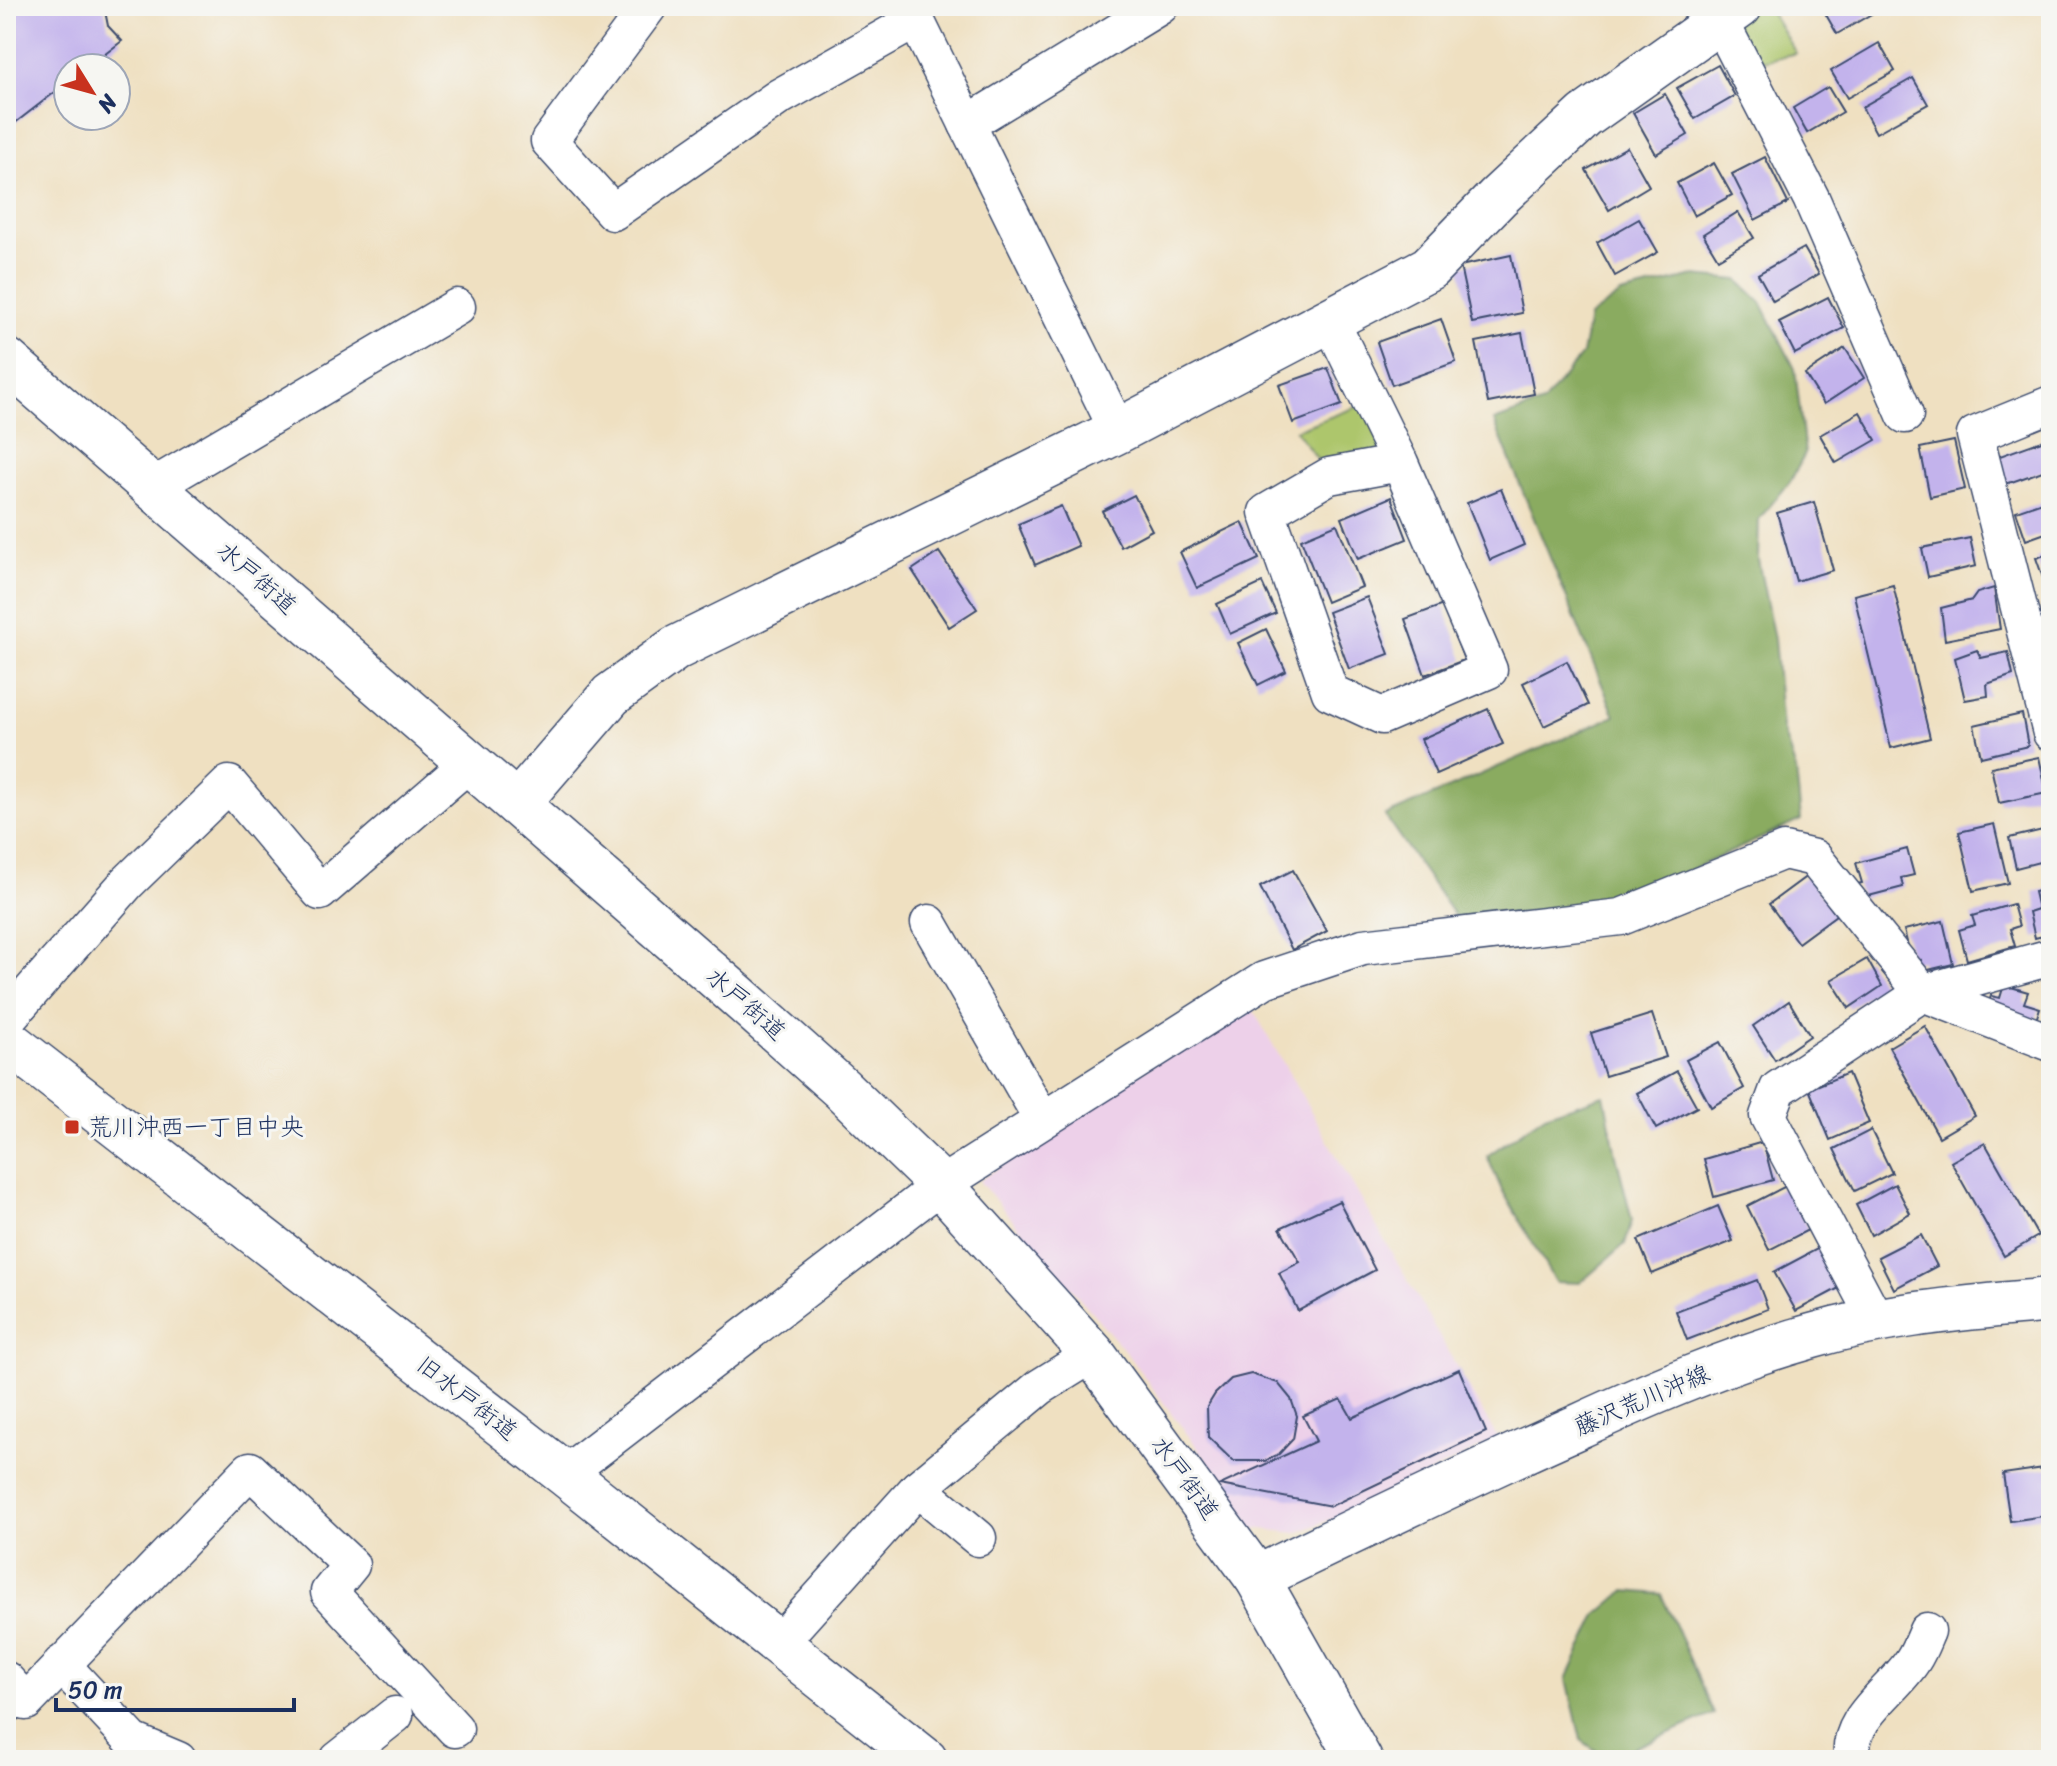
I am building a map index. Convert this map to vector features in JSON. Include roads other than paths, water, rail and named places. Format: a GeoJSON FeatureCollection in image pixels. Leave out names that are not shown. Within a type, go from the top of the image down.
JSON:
{"type":"FeatureCollection","features":[{"type":"Feature","properties":{"kind":"main road"},"geometry":{"type":"LineString","coordinates":[[517,804],[611,695],[676,648],[1118,431],[1429,268],[1498,197],[1585,116],[1730,13]]}},
{"type":"Feature","properties":{"kind":"main road","name":"水戸街道"},"geometry":{"type":"LineString","coordinates":[[6,360],[842,1089],[941,1185],[1093,1354],[1257,1578],[1360,1760]]}},
{"type":"Feature","properties":{"kind":"main road","name":"旧水戸街道"},"geometry":{"type":"LineString","coordinates":[[6,1040],[565,1474],[914,1757]]}},
{"type":"Feature","properties":{"kind":"main road","name":"藤沢荒川沖線"},"geometry":{"type":"LineString","coordinates":[[1257,1578],[1474,1473],[1631,1402],[1745,1357],[1876,1320],[2051,1300]]}},
{"type":"Feature","properties":{"kind":"street"},"geometry":{"type":"LineString","coordinates":[[649,6],[549,141],[613,212],[779,97],[913,13],[1118,431]]}},
{"type":"Feature","properties":{"kind":"street"},"geometry":{"type":"LineString","coordinates":[[967,124],[1148,9]]}},
{"type":"Feature","properties":{"kind":"street"},"geometry":{"type":"LineString","coordinates":[[1730,13],[1905,415]]}},
{"type":"Feature","properties":{"kind":"street"},"geometry":{"type":"LineString","coordinates":[[152,487],[457,307]]}},
{"type":"Feature","properties":{"kind":"street"},"geometry":{"type":"LineString","coordinates":[[1330,320],[1400,463],[1489,670],[1382,716],[1330,692],[1267,512],[1329,476],[1400,463]]}},
{"type":"Feature","properties":{"kind":"street"},"geometry":{"type":"LineString","coordinates":[[2051,404],[1975,435],[2051,733]]}},
{"type":"Feature","properties":{"kind":"street"},"geometry":{"type":"LineString","coordinates":[[6,1020],[127,883],[229,784],[320,892],[469,763]]}},
{"type":"Feature","properties":{"kind":"street"},"geometry":{"type":"LineString","coordinates":[[565,1474],[941,1185],[1264,980],[1363,947],[1621,917],[1784,851],[1814,858],[1923,993],[2051,1043]]}},
{"type":"Feature","properties":{"kind":"street"},"geometry":{"type":"LineString","coordinates":[[929,923],[1042,1119]]}},
{"type":"Feature","properties":{"kind":"street"},"geometry":{"type":"LineString","coordinates":[[1876,1320],[1768,1116],[1778,1089],[1923,993],[2051,957]]}},
{"type":"Feature","properties":{"kind":"street"},"geometry":{"type":"LineString","coordinates":[[778,1644],[918,1488],[1040,1387],[1093,1354]]}},
{"type":"Feature","properties":{"kind":"street"},"geometry":{"type":"LineString","coordinates":[[6,1680],[26,1702],[250,1470],[351,1565],[329,1592],[455,1729]]}},
{"type":"Feature","properties":{"kind":"street"},"geometry":{"type":"LineString","coordinates":[[918,1488],[978,1538]]}},
{"type":"Feature","properties":{"kind":"street"},"geometry":{"type":"LineString","coordinates":[[1852,1760],[1850,1747],[1870,1707],[1912,1661],[1927,1631]]}},
{"type":"Feature","properties":{"kind":"street"},"geometry":{"type":"LineString","coordinates":[[61,1664],[133,1741],[178,1760]]}},
{"type":"Feature","properties":{"kind":"street"},"geometry":{"type":"LineString","coordinates":[[338,1760],[395,1715]]}},
{"type":"Feature","properties":{"kind":"place","name":"荒川沖西一丁目中央"},"geometry":{"type":"Point","coordinates":[72,1127]}}]}
